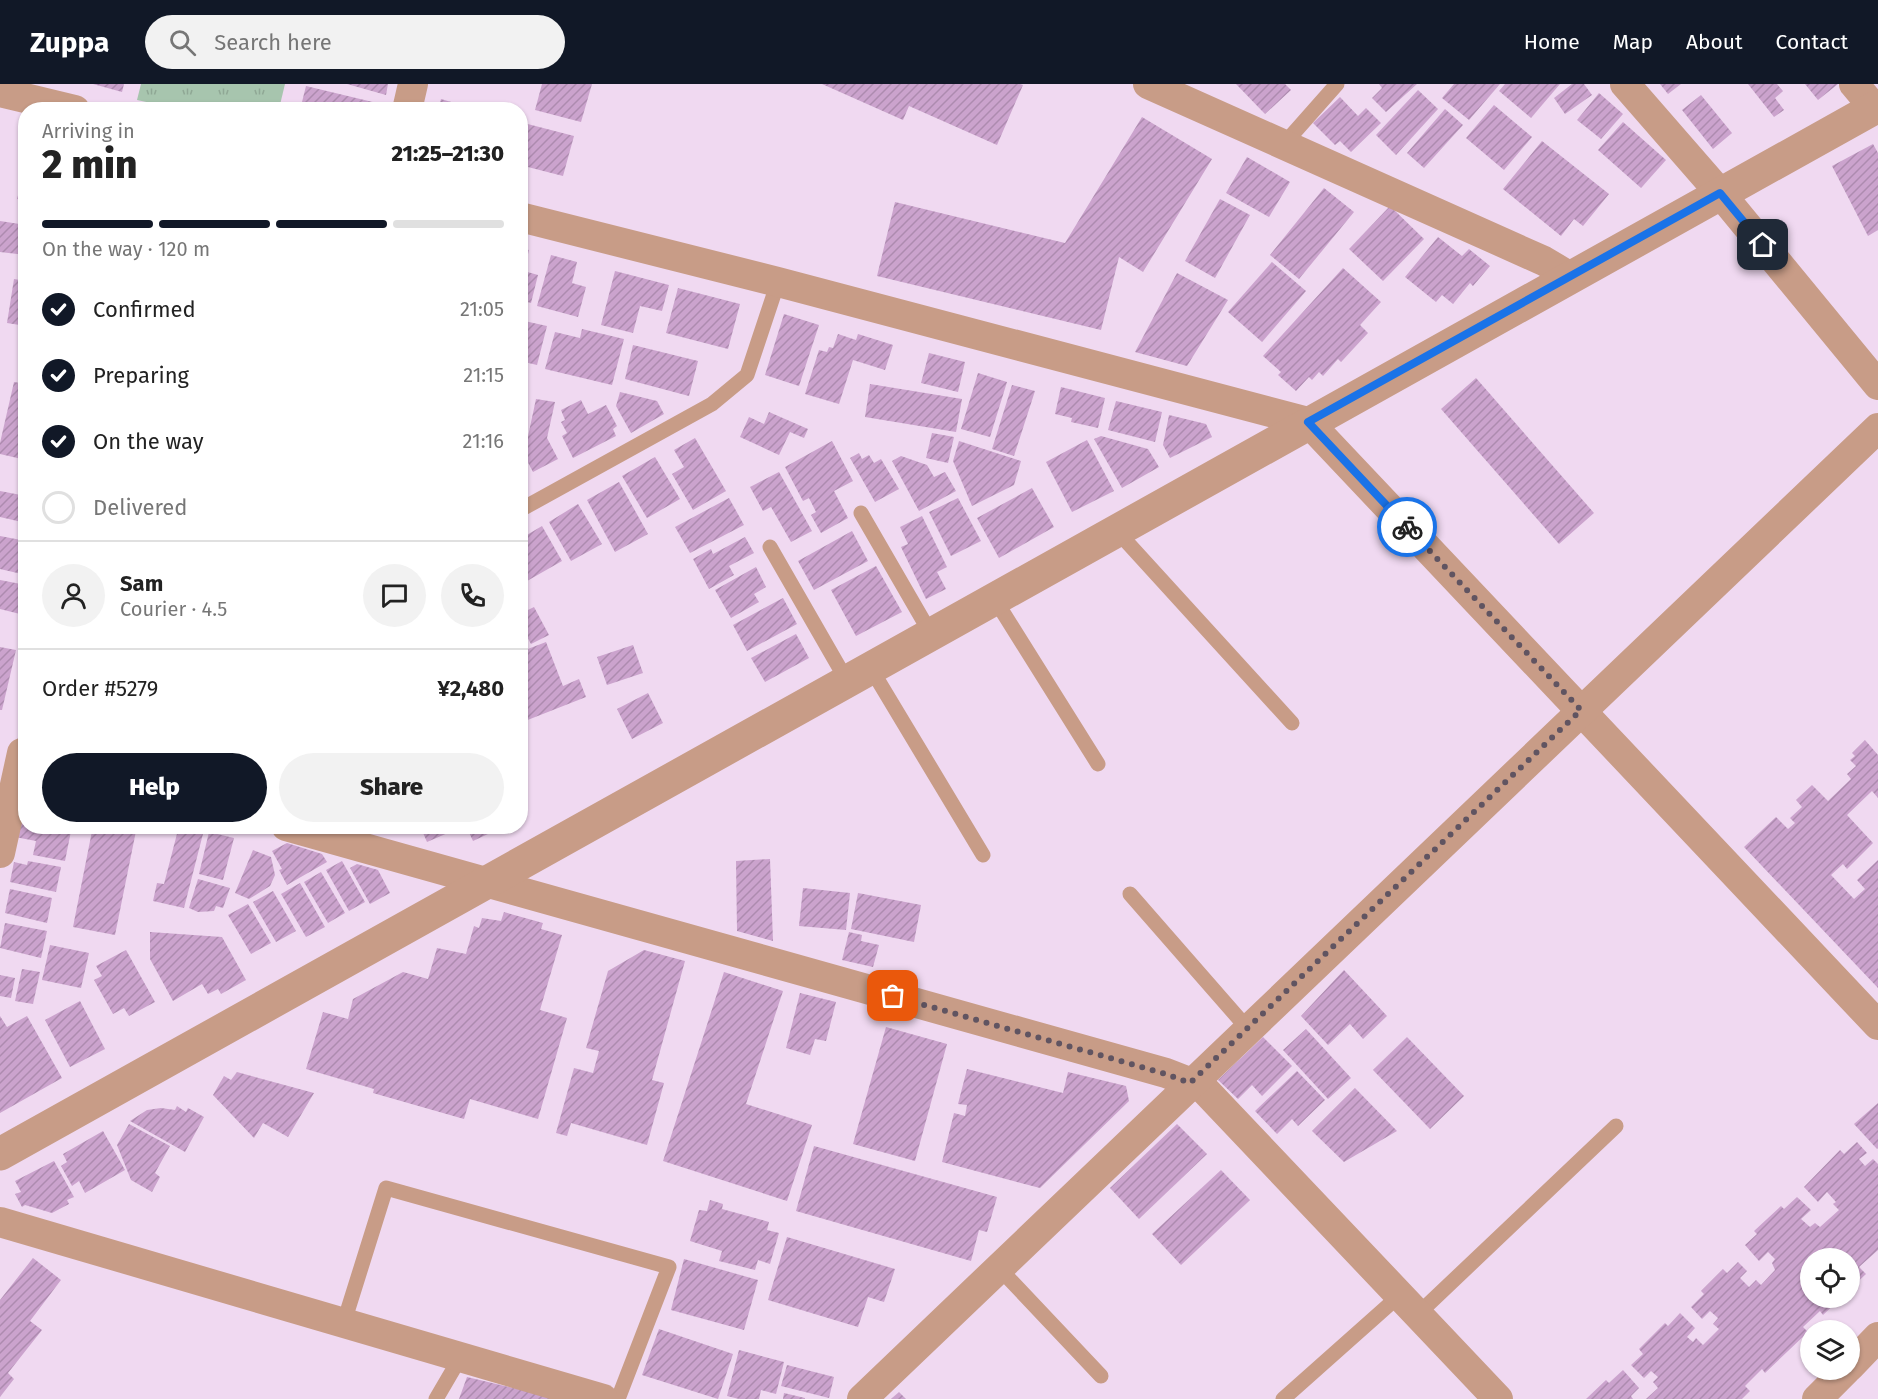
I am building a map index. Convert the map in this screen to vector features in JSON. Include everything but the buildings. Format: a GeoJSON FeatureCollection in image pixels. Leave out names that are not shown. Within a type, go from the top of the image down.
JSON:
{"type":"FeatureCollection","features":[{"type":"Feature","properties":{"kind":"street"},"geometry":{"type":"LineString","coordinates":[[408,102],[413,84]]}},
{"type":"Feature","properties":{"kind":"street"},"geometry":{"type":"LineString","coordinates":[[1148,84],[1544,261],[1569,276]]}},
{"type":"Feature","properties":{"kind":"street"},"geometry":{"type":"LineString","coordinates":[[1625,84],[1720,193],[1878,385]]}},
{"type":"Feature","properties":{"kind":"street"},"geometry":{"type":"LineString","coordinates":[[0,92],[42,102]]}},
{"type":"Feature","properties":{"kind":"street"},"geometry":{"type":"LineString","coordinates":[[0,1154],[1720,193],[1869,99]]}},
{"type":"Feature","properties":{"kind":"street"},"geometry":{"type":"LineString","coordinates":[[528,219],[778,282],[1308,422],[1878,1025]]}},
{"type":"Feature","properties":{"kind":"street"},"geometry":{"type":"LineString","coordinates":[[862,1399],[1190,1083],[1878,428]]}},
{"type":"Feature","properties":{"kind":"street"},"geometry":{"type":"LineString","coordinates":[[0,853],[16,751]]}},
{"type":"Feature","properties":{"kind":"street"},"geometry":{"type":"LineString","coordinates":[[315,834],[1120,1060],[1202,1087],[1498,1399]]}},
{"type":"Feature","properties":{"kind":"street"},"geometry":{"type":"LineString","coordinates":[[0,1222],[603,1399]]}},
{"type":"Feature","properties":{"kind":"street"},"geometry":{"type":"LineString","coordinates":[[1860,1356],[1878,1337]]}},
{"type":"Feature","properties":{"kind":"street"},"geometry":{"type":"LineString","coordinates":[[1816,1399],[1836,1380]]}},
{"type":"Feature","properties":{"kind":"lane"},"geometry":{"type":"LineString","coordinates":[[1284,144],[1337,84]]}},
{"type":"Feature","properties":{"kind":"lane"},"geometry":{"type":"LineString","coordinates":[[528,506],[712,404],[747,375],[778,282]]}},
{"type":"Feature","properties":{"kind":"lane"},"geometry":{"type":"LineString","coordinates":[[861,513],[931,634]]}},
{"type":"Feature","properties":{"kind":"lane"},"geometry":{"type":"LineString","coordinates":[[1116,530],[1292,723]]}},
{"type":"Feature","properties":{"kind":"lane"},"geometry":{"type":"LineString","coordinates":[[770,547],[983,855]]}},
{"type":"Feature","properties":{"kind":"lane"},"geometry":{"type":"LineString","coordinates":[[994,598],[1098,764]]}},
{"type":"Feature","properties":{"kind":"lane"},"geometry":{"type":"LineString","coordinates":[[1130,894],[1248,1029]]}},
{"type":"Feature","properties":{"kind":"lane"},"geometry":{"type":"LineString","coordinates":[[1283,1399],[1409,1305],[1616,1126]]}},
{"type":"Feature","properties":{"kind":"lane"},"geometry":{"type":"LineString","coordinates":[[344,1322],[386,1188],[669,1267],[618,1399]]}},
{"type":"Feature","properties":{"kind":"lane"},"geometry":{"type":"LineString","coordinates":[[999,1268],[1101,1376]]}},
{"type":"Feature","properties":{"kind":"lane"},"geometry":{"type":"LineString","coordinates":[[436,1399],[460,1358]]}},
{"type":"Feature","properties":{"kind":"green space"},"geometry":{"type":"Polygon","coordinates":[[[141,84],[285,84],[281,102],[146,102],[137,100],[141,84]]]}},
{"type":"Feature","properties":{"kind":"way so far"},"geometry":{"type":"LineString","coordinates":[[893,996],[1166,1074],[1190,1083],[1581,710],[1407,527]]}},
{"type":"Feature","properties":{"kind":"route"},"geometry":{"type":"LineString","coordinates":[[1407,527],[1308,422],[1720,193],[1763,245]]}}]}
